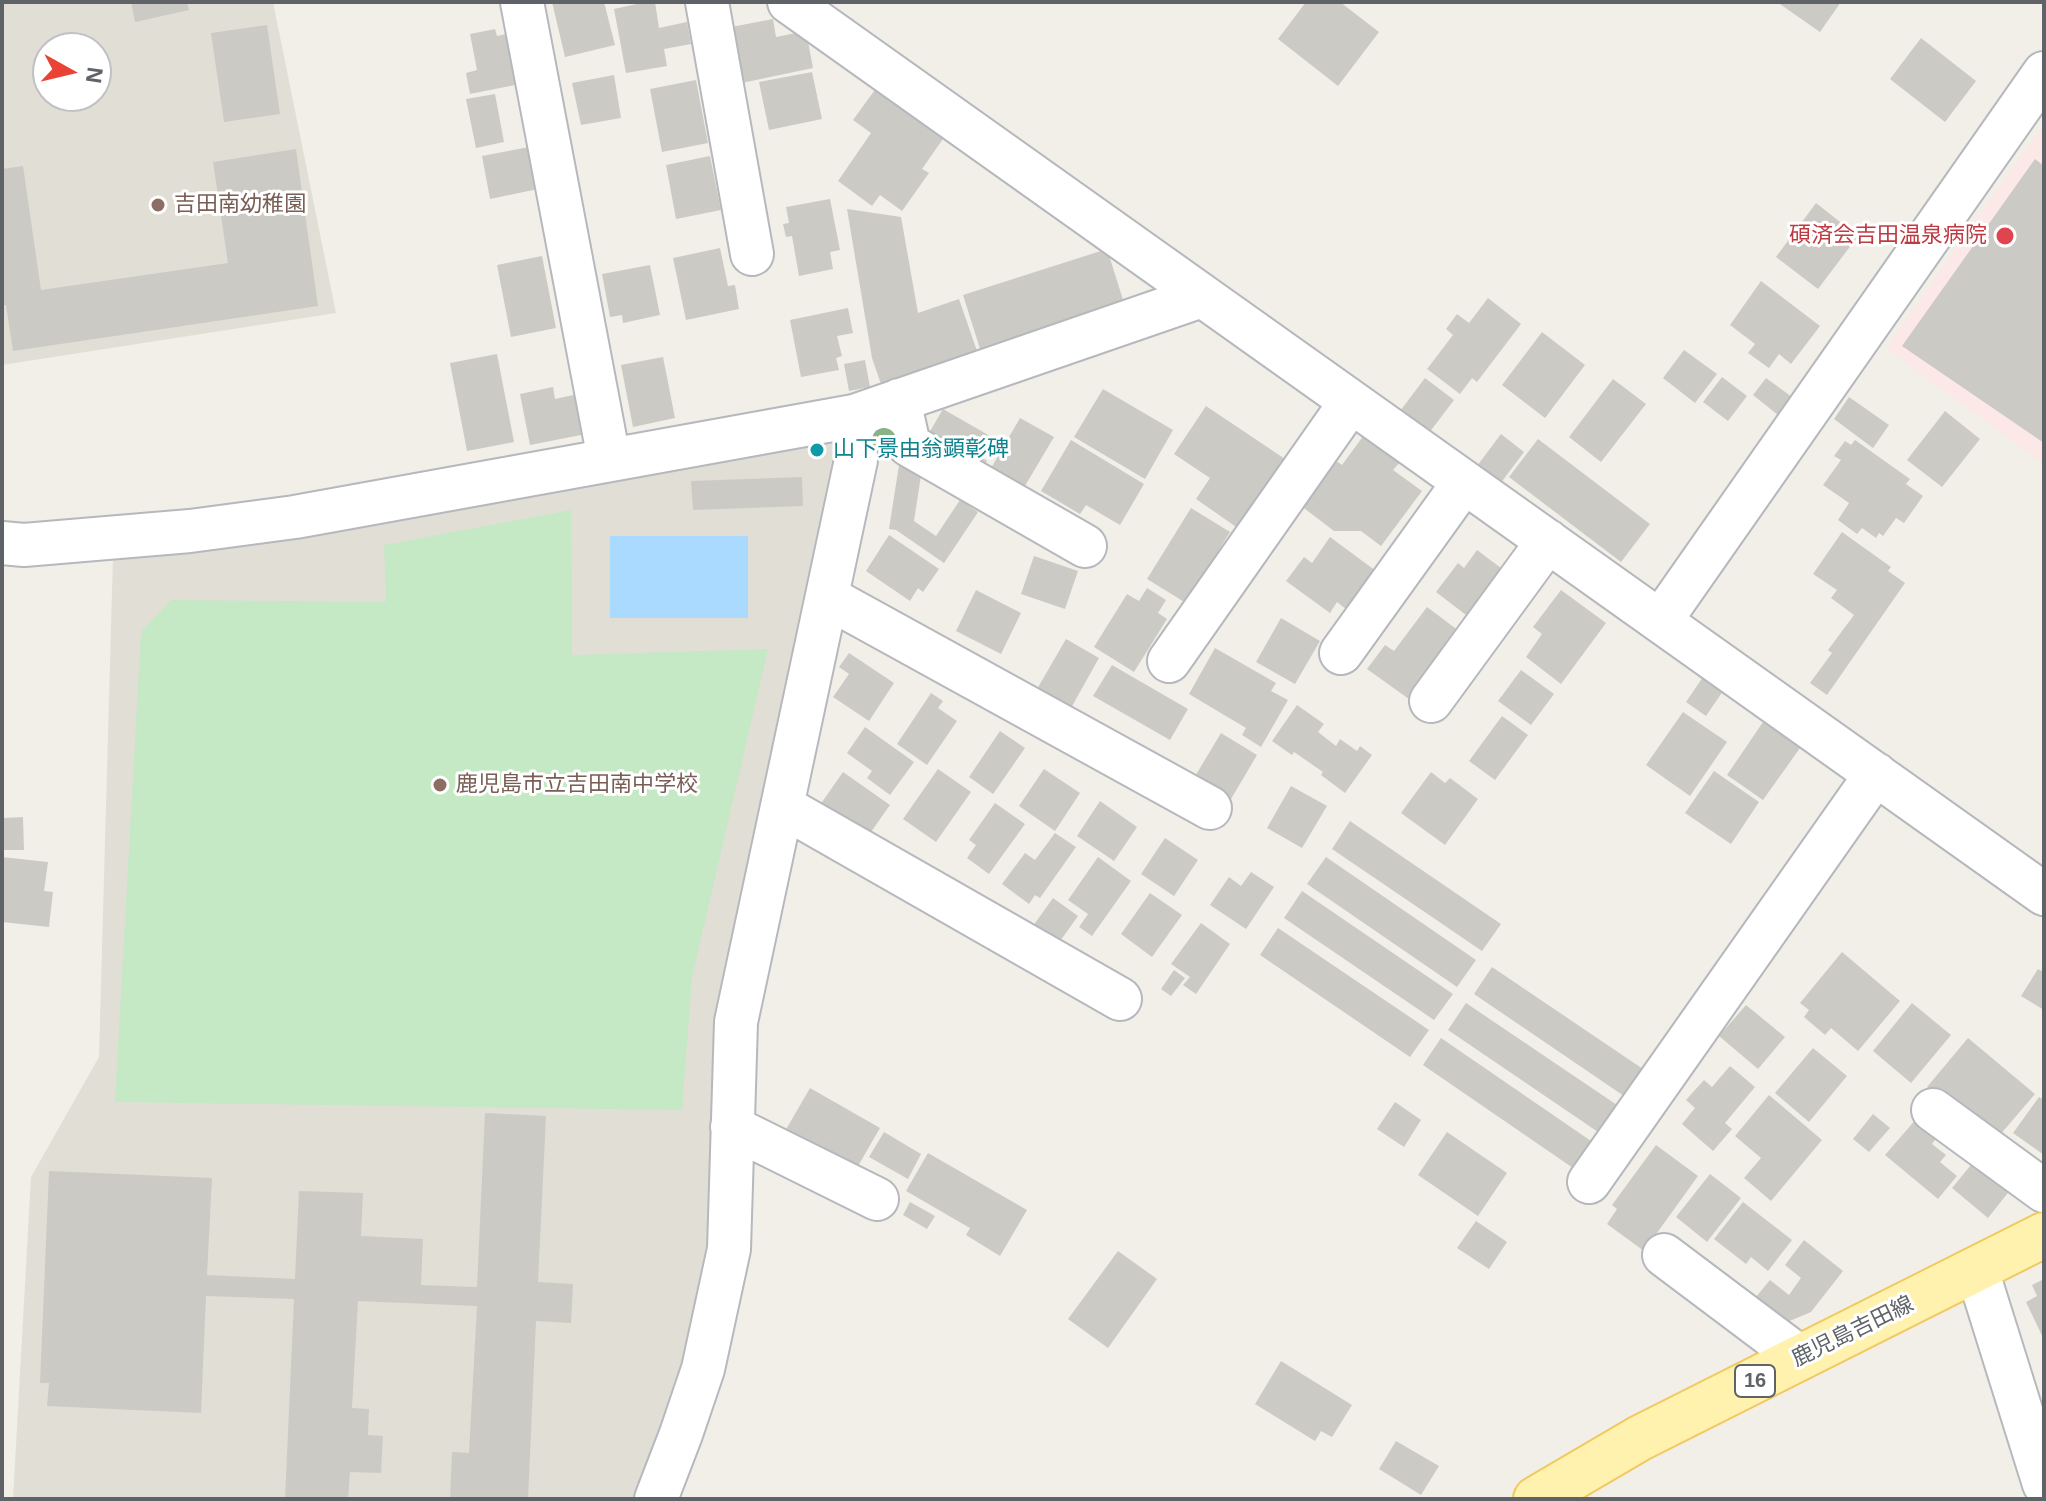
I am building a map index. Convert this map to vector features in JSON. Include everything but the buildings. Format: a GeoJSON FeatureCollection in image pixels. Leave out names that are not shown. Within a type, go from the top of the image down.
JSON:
{"type":"FeatureCollection","features":[{"type":"Feature","properties":{"kind":"main road","name":"鹿児島吉田線"},"geometry":{"type":"LineString","coordinates":[[1536,1499],[1640,1438],[2044,1235]]}},
{"type":"Feature","properties":{"kind":"street"},"geometry":{"type":"LineString","coordinates":[[522,2],[609,459]]}},
{"type":"Feature","properties":{"kind":"street"},"geometry":{"type":"LineString","coordinates":[[707,2],[752,254]]}},
{"type":"Feature","properties":{"kind":"street"},"geometry":{"type":"LineString","coordinates":[[789,2],[1199,297],[1661,620],[2044,894]]}},
{"type":"Feature","properties":{"kind":"street"},"geometry":{"type":"LineString","coordinates":[[1661,620],[2044,73]]}},
{"type":"Feature","properties":{"kind":"street"},"geometry":{"type":"LineString","coordinates":[[2,543],[24,545],[160,533],[295,517],[854,416],[1199,297]]}},
{"type":"Feature","properties":{"kind":"street"},"geometry":{"type":"LineString","coordinates":[[899,400],[909,445],[1085,546]]}},
{"type":"Feature","properties":{"kind":"street"},"geometry":{"type":"LineString","coordinates":[[1169,661],[1350,403]]}},
{"type":"Feature","properties":{"kind":"street"},"geometry":{"type":"LineString","coordinates":[[656,1499],[703,1369],[729,1249],[736,1022],[856,460],[854,416]]}},
{"type":"Feature","properties":{"kind":"street"},"geometry":{"type":"LineString","coordinates":[[1341,653],[1464,482]]}},
{"type":"Feature","properties":{"kind":"street"},"geometry":{"type":"LineString","coordinates":[[1431,701],[1548,541]]}},
{"type":"Feature","properties":{"kind":"street"},"geometry":{"type":"LineString","coordinates":[[827,597],[1210,808]]}},
{"type":"Feature","properties":{"kind":"street"},"geometry":{"type":"LineString","coordinates":[[1589,1182],[1876,774]]}},
{"type":"Feature","properties":{"kind":"street"},"geometry":{"type":"LineString","coordinates":[[782,806],[1120,999]]}},
{"type":"Feature","properties":{"kind":"street"},"geometry":{"type":"LineString","coordinates":[[1933,1110],[2044,1191]]}},
{"type":"Feature","properties":{"kind":"street"},"geometry":{"type":"LineString","coordinates":[[732,1127],[877,1199]]}},
{"type":"Feature","properties":{"kind":"street"},"geometry":{"type":"LineString","coordinates":[[1664,1255],[1801,1358]]}},
{"type":"Feature","properties":{"kind":"street"},"geometry":{"type":"LineString","coordinates":[[1977,1270],[2044,1484]]}},
{"type":"Feature","properties":{"kind":"shaded area","name":"吉田南幼稚園"},"geometry":{"type":"Polygon","coordinates":[[[2,2],[273,2],[336,313],[2,365],[2,2]]]}},
{"type":"Feature","properties":{"kind":"shaded area","name":"碩済会吉田温泉病院"},"geometry":{"type":"Polygon","coordinates":[[[2044,124],[2044,464],[1886,348],[2044,124]]]}},
{"type":"Feature","properties":{"kind":"shaded area","name":"鹿児島市立吉田南中学校"},"geometry":{"type":"Polygon","coordinates":[[[832,438],[843,463],[692,1356],[644,1499],[13,1499],[31,1177],[99,1057],[113,556],[832,438]]]}},
{"type":"Feature","properties":{"kind":"green space"},"geometry":{"type":"Polygon","coordinates":[[[571,510],[572,655],[768,649],[692,977],[682,1110],[115,1102],[141,632],[171,600],[386,602],[384,545],[571,510]]]}},
{"type":"Feature","properties":{"kind":"water"},"geometry":{"type":"Polygon","coordinates":[[[610,536],[748,536],[748,618],[610,618],[610,536]]]}},
{"type":"Feature","properties":{"kind":"place","name":"吉田南幼稚園"},"geometry":{"type":"Point","coordinates":[158,205]}},
{"type":"Feature","properties":{"kind":"place","name":"碩済会吉田温泉病院"},"geometry":{"type":"Point","coordinates":[2005,236]}},
{"type":"Feature","properties":{"kind":"place","name":"山下景由翁顕彰碑"},"geometry":{"type":"Point","coordinates":[817,450]}},
{"type":"Feature","properties":{"kind":"place","name":"鹿児島市立吉田南中学校"},"geometry":{"type":"Point","coordinates":[440,785]}}]}
